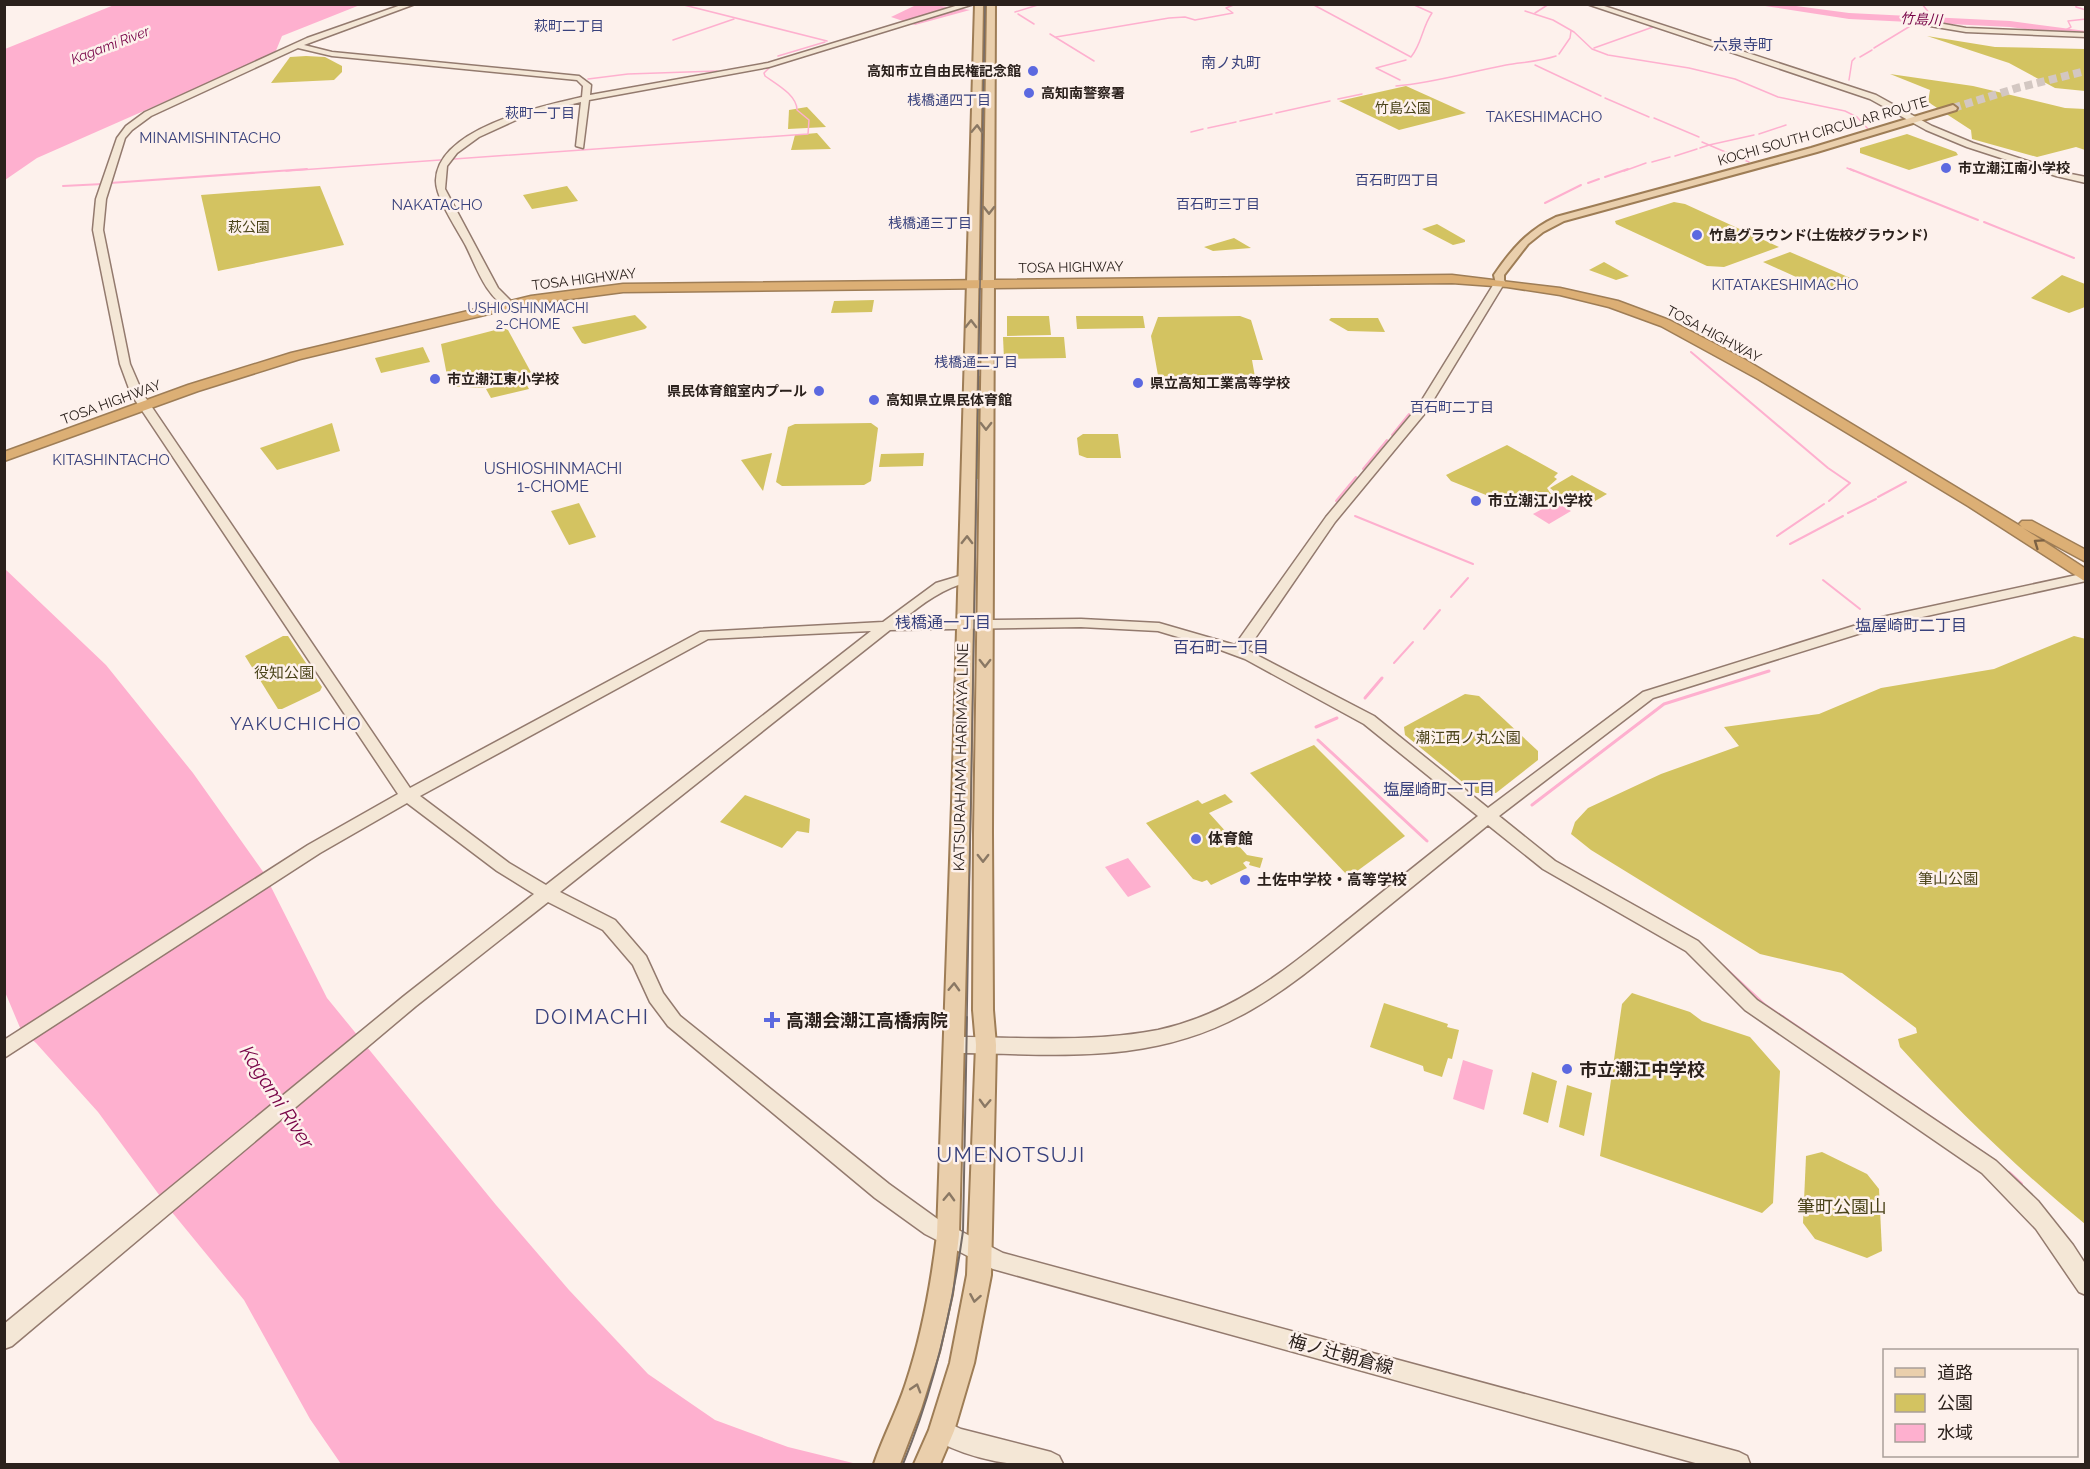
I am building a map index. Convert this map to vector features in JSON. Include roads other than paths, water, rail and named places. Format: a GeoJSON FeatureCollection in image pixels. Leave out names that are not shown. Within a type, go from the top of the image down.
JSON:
{"type":"FeatureCollection","features":[{"type":"Feature","properties":{"kind":"highway","name":"TOSA HIGHWAY"},"geometry":{"type":"LineString","coordinates":[[1502,278],[1595,299],[1663,323],[1685,334],[2025,534],[2085,577]]}},
{"type":"Feature","properties":{"kind":"highway","name":"TOSA HIGHWAY"},"geometry":{"type":"LineString","coordinates":[[4,449],[142,402],[296,356],[507,302],[623,288],[988,279],[1502,278],[1597,294],[1674,320],[1721,344],[2085,557]]}},
{"type":"Feature","properties":{"kind":"highway","name":"TOSA HIGHWAY"},"geometry":{"type":"LineString","coordinates":[[4,457],[142,402]]}},
{"type":"Feature","properties":{"kind":"main road","name":"KATSURAHAMA HARIMAYA LINE"},"geometry":{"type":"LineString","coordinates":[[929,1461],[962,1363],[979,1275],[986,1045],[982,1010],[988,279],[970,7]]}},
{"type":"Feature","properties":{"kind":"main road","name":"KATSURAHAMA HARIMAYA LINE"},"geometry":{"type":"LineString","coordinates":[[892,1454],[926,1355],[945,1265],[948,1235],[972,280],[970,7]]}},
{"type":"Feature","properties":{"kind":"main road","name":"KOCHI SOUTH CIRCULAR ROUTE"},"geometry":{"type":"LineString","coordinates":[[1502,278],[1534,241],[1569,221],[1850,145],[1951,109]]}},
{"type":"Feature","properties":{"kind":"street","name":"梅ノ辻朝倉線"},"geometry":{"type":"LineString","coordinates":[[412,4],[297,46],[163,105],[136,122],[121,138],[101,199],[98,230],[125,364],[142,402],[407,795],[503,867],[546,894],[609,925],[640,962],[656,997],[674,1020],[882,1191],[932,1227],[1000,1262],[1739,1464]]}},
{"type":"Feature","properties":{"kind":"street"},"geometry":{"type":"LineString","coordinates":[[1590,4],[1872,97],[1917,122],[1979,149],[2085,180]]}},
{"type":"Feature","properties":{"kind":"street"},"geometry":{"type":"LineString","coordinates":[[507,302],[504,288],[449,188],[450,170],[459,154],[483,136],[518,119],[586,98],[753,68],[801,57],[907,23],[970,7]]}},
{"type":"Feature","properties":{"kind":"street"},"geometry":{"type":"LineString","coordinates":[[1927,22],[1971,32],[2040,31],[2085,35]]}},
{"type":"Feature","properties":{"kind":"street"},"geometry":{"type":"LineString","coordinates":[[297,46],[345,55],[568,75],[586,82],[580,146]]}},
{"type":"Feature","properties":{"kind":"street"},"geometry":{"type":"LineString","coordinates":[[1238,651],[1245,645],[1330,520],[1422,410],[1502,278]]}},
{"type":"Feature","properties":{"kind":"street"},"geometry":{"type":"LineString","coordinates":[[953,1045],[1088,1046],[1126,1043],[1160,1037],[1214,1021],[1238,1010],[1280,984],[1648,694],[1674,684],[1887,620],[2085,577]]}},
{"type":"Feature","properties":{"kind":"street"},"geometry":{"type":"LineString","coordinates":[[4,1338],[381,1026],[885,626],[937,587],[954,579],[966,578]]}},
{"type":"Feature","properties":{"kind":"street"},"geometry":{"type":"LineString","coordinates":[[5,1049],[314,849],[407,795],[705,635],[885,626],[985,624],[1158,627],[1238,651],[1369,720],[1549,865],[1692,946],[1751,1005],[1989,1167],[2017,1191],[2066,1251],[2085,1286]]}},
{"type":"Feature","properties":{"kind":"street"},"geometry":{"type":"LineString","coordinates":[[941,1431],[958,1440],[1051,1464]]}},
{"type":"Feature","properties":{"kind":"water","name":"Kagami River"},"geometry":{"type":"Polygon","coordinates":[[[114,5],[360,5],[282,36],[275,53],[37,158],[5,180],[5,49],[114,5]]]}},
{"type":"Feature","properties":{"kind":"water"},"geometry":{"type":"Polygon","coordinates":[[[916,5],[970,10],[915,25],[891,17],[916,5]]]}},
{"type":"Feature","properties":{"kind":"water"},"geometry":{"type":"Polygon","coordinates":[[[1555,502],[1571,511],[1549,524],[1533,514],[1555,502]]]}},
{"type":"Feature","properties":{"kind":"water","name":"Kagami River"},"geometry":{"type":"Polygon","coordinates":[[[4,568],[106,665],[193,773],[264,873],[327,998],[496,1205],[569,1290],[648,1374],[715,1420],[788,1447],[857,1464],[341,1464],[310,1419],[244,1300],[171,1211],[98,1112],[36,1043],[21,1030],[5,992],[4,568]]]}},
{"type":"Feature","properties":{"kind":"water"},"geometry":{"type":"Polygon","coordinates":[[[1128,858],[1151,887],[1128,897],[1105,867],[1128,858]]]}},
{"type":"Feature","properties":{"kind":"water"},"geometry":{"type":"Polygon","coordinates":[[[1463,1060],[1493,1070],[1484,1110],[1453,1099],[1463,1060]]]}},
{"type":"Feature","properties":{"kind":"waterway"},"geometry":{"type":"LineString","coordinates":[[680,4],[827,41]]}},
{"type":"Feature","properties":{"kind":"waterway"},"geometry":{"type":"LineString","coordinates":[[1015,12],[1041,4]]}},
{"type":"Feature","properties":{"kind":"waterway"},"geometry":{"type":"LineString","coordinates":[[1056,37],[1169,18],[1185,17],[1195,20],[1233,13],[1226,8],[1236,4]]}},
{"type":"Feature","properties":{"kind":"waterway"},"geometry":{"type":"LineString","coordinates":[[1312,4],[1411,57],[1418,47],[1432,13],[1412,4]]}},
{"type":"Feature","properties":{"kind":"waterway"},"geometry":{"type":"LineString","coordinates":[[1535,13],[1549,4]]}},
{"type":"Feature","properties":{"kind":"waterway","name":"竹島川"},"geometry":{"type":"LineString","coordinates":[[1756,4],[1849,16],[2010,24],[2086,34]]}},
{"type":"Feature","properties":{"kind":"waterway"},"geometry":{"type":"LineString","coordinates":[[1922,4],[1934,19]]}},
{"type":"Feature","properties":{"kind":"waterway"},"geometry":{"type":"LineString","coordinates":[[2076,4],[2076,7],[2086,10]]}},
{"type":"Feature","properties":{"kind":"waterway"},"geometry":{"type":"LineString","coordinates":[[1525,11],[1553,20],[1574,32],[1592,49],[1608,55],[1689,68],[1735,79],[1778,97],[1845,111],[1857,117],[1868,129]]}},
{"type":"Feature","properties":{"kind":"waterway"},"geometry":{"type":"LineString","coordinates":[[1018,14],[1034,24]]}},
{"type":"Feature","properties":{"kind":"waterway"},"geometry":{"type":"LineString","coordinates":[[673,40],[734,19]]}},
{"type":"Feature","properties":{"kind":"waterway"},"geometry":{"type":"LineString","coordinates":[[2064,31],[2071,27],[2068,21],[2086,19]]}},
{"type":"Feature","properties":{"kind":"waterway"},"geometry":{"type":"LineString","coordinates":[[1874,48],[1912,25]]}},
{"type":"Feature","properties":{"kind":"waterway"},"geometry":{"type":"LineString","coordinates":[[1594,48],[1653,27]]}},
{"type":"Feature","properties":{"kind":"waterway"},"geometry":{"type":"LineString","coordinates":[[1559,54],[1570,38],[1571,31]]}},
{"type":"Feature","properties":{"kind":"waterway"},"geometry":{"type":"LineString","coordinates":[[1050,34],[1094,61]]}},
{"type":"Feature","properties":{"kind":"waterway"},"geometry":{"type":"LineString","coordinates":[[778,56],[825,42]]}},
{"type":"Feature","properties":{"kind":"waterway"},"geometry":{"type":"LineString","coordinates":[[1860,57],[1872,50]]}},
{"type":"Feature","properties":{"kind":"waterway"},"geometry":{"type":"LineString","coordinates":[[1396,86],[1438,80],[1556,56]]}},
{"type":"Feature","properties":{"kind":"waterway"},"geometry":{"type":"LineString","coordinates":[[1849,80],[1852,61],[1855,58]]}},
{"type":"Feature","properties":{"kind":"waterway"},"geometry":{"type":"LineString","coordinates":[[1400,80],[1376,68],[1406,60]]}},
{"type":"Feature","properties":{"kind":"waterway"},"geometry":{"type":"LineString","coordinates":[[1535,65],[1601,96]]}},
{"type":"Feature","properties":{"kind":"waterway"},"geometry":{"type":"LineString","coordinates":[[286,171],[808,134],[809,120],[797,110],[794,99],[765,76],[764,73],[769,68]]}},
{"type":"Feature","properties":{"kind":"waterway"},"geometry":{"type":"LineString","coordinates":[[588,79],[628,74],[717,71]]}},
{"type":"Feature","properties":{"kind":"waterway"},"geometry":{"type":"LineString","coordinates":[[1338,99],[1362,94]]}},
{"type":"Feature","properties":{"kind":"waterway"},"geometry":{"type":"LineString","coordinates":[[1605,98],[1649,117]]}},
{"type":"Feature","properties":{"kind":"waterway"},"geometry":{"type":"LineString","coordinates":[[1276,113],[1330,101]]}},
{"type":"Feature","properties":{"kind":"waterway"},"geometry":{"type":"LineString","coordinates":[[1240,121],[1272,114]]}},
{"type":"Feature","properties":{"kind":"waterway"},"geometry":{"type":"LineString","coordinates":[[1654,118],[1699,137]]}},
{"type":"Feature","properties":{"kind":"waterway"},"geometry":{"type":"LineString","coordinates":[[1208,128],[1236,122]]}},
{"type":"Feature","properties":{"kind":"waterway"},"geometry":{"type":"LineString","coordinates":[[1759,134],[1786,125]]}},
{"type":"Feature","properties":{"kind":"waterway"},"geometry":{"type":"LineString","coordinates":[[1191,132],[1203,129]]}},
{"type":"Feature","properties":{"kind":"waterway"},"geometry":{"type":"LineString","coordinates":[[1709,145],[1754,135]]}},
{"type":"Feature","properties":{"kind":"waterway"},"geometry":{"type":"LineString","coordinates":[[1702,142],[1709,145]]}},
{"type":"Feature","properties":{"kind":"waterway"},"geometry":{"type":"LineString","coordinates":[[1700,148],[1709,145]]}},
{"type":"Feature","properties":{"kind":"waterway"},"geometry":{"type":"LineString","coordinates":[[1709,145],[1749,162]]}},
{"type":"Feature","properties":{"kind":"waterway"},"geometry":{"type":"LineString","coordinates":[[1675,156],[1697,149]]}},
{"type":"Feature","properties":{"kind":"waterway"},"geometry":{"type":"LineString","coordinates":[[1652,162],[1670,157]]}},
{"type":"Feature","properties":{"kind":"waterway"},"geometry":{"type":"LineString","coordinates":[[1624,171],[1646,163]]}},
{"type":"Feature","properties":{"kind":"waterway"},"geometry":{"type":"LineString","coordinates":[[1847,168],[1854,171]]}},
{"type":"Feature","properties":{"kind":"waterway"},"geometry":{"type":"LineString","coordinates":[[110,183],[307,169]]}},
{"type":"Feature","properties":{"kind":"waterway"},"geometry":{"type":"LineString","coordinates":[[1605,177],[1628,169]]}},
{"type":"Feature","properties":{"kind":"waterway"},"geometry":{"type":"LineString","coordinates":[[1850,169],[1978,220]]}},
{"type":"Feature","properties":{"kind":"waterway"},"geometry":{"type":"LineString","coordinates":[[1588,183],[1599,179]]}},
{"type":"Feature","properties":{"kind":"waterway"},"geometry":{"type":"LineString","coordinates":[[63,186],[103,184]]}},
{"type":"Feature","properties":{"kind":"waterway"},"geometry":{"type":"LineString","coordinates":[[1545,203],[1581,185]]}},
{"type":"Feature","properties":{"kind":"waterway"},"geometry":{"type":"LineString","coordinates":[[1984,222],[2074,258]]}},
{"type":"Feature","properties":{"kind":"waterway"},"geometry":{"type":"LineString","coordinates":[[1691,352],[1828,468],[1850,483],[1829,501]]}},
{"type":"Feature","properties":{"kind":"waterway"},"geometry":{"type":"LineString","coordinates":[[1392,435],[1409,414]]}},
{"type":"Feature","properties":{"kind":"waterway"},"geometry":{"type":"LineString","coordinates":[[1363,469],[1387,440]]}},
{"type":"Feature","properties":{"kind":"waterway"},"geometry":{"type":"LineString","coordinates":[[1336,501],[1356,477]]}},
{"type":"Feature","properties":{"kind":"waterway"},"geometry":{"type":"LineString","coordinates":[[1878,497],[1906,482]]}},
{"type":"Feature","properties":{"kind":"waterway"},"geometry":{"type":"LineString","coordinates":[[1848,513],[1876,499]]}},
{"type":"Feature","properties":{"kind":"waterway"},"geometry":{"type":"LineString","coordinates":[[1777,536],[1824,504]]}},
{"type":"Feature","properties":{"kind":"waterway"},"geometry":{"type":"LineString","coordinates":[[1355,516],[1473,564]]}},
{"type":"Feature","properties":{"kind":"waterway"},"geometry":{"type":"LineString","coordinates":[[1790,544],[1843,516]]}},
{"type":"Feature","properties":{"kind":"waterway"},"geometry":{"type":"LineString","coordinates":[[1451,597],[1468,578]]}},
{"type":"Feature","properties":{"kind":"waterway"},"geometry":{"type":"LineString","coordinates":[[1823,580],[1860,609]]}},
{"type":"Feature","properties":{"kind":"waterway"},"geometry":{"type":"LineString","coordinates":[[1424,629],[1440,610]]}},
{"type":"Feature","properties":{"kind":"waterway"},"geometry":{"type":"LineString","coordinates":[[1394,663],[1413,642]]}},
{"type":"Feature","properties":{"kind":"waterway"},"geometry":{"type":"LineString","coordinates":[[1532,805],[1664,704],[1769,671]]}},
{"type":"Feature","properties":{"kind":"waterway"},"geometry":{"type":"LineString","coordinates":[[1365,698],[1382,678]]}},
{"type":"Feature","properties":{"kind":"waterway"},"geometry":{"type":"LineString","coordinates":[[1316,727],[1337,718]]}},
{"type":"Feature","properties":{"kind":"waterway"},"geometry":{"type":"LineString","coordinates":[[1318,740],[1427,841]]}},
{"type":"Feature","properties":{"kind":"waterway"},"geometry":{"type":"LineString","coordinates":[[1723,966],[1765,1005],[1784,1018]]}},
{"type":"Feature","properties":{"kind":"waterway"},"geometry":{"type":"LineString","coordinates":[[1782,1017],[1987,1156]]}},
{"type":"Feature","properties":{"kind":"waterway"},"geometry":{"type":"LineString","coordinates":[[2009,1173],[2021,1184]]}},
{"type":"Feature","properties":{"kind":"tunnel"},"geometry":{"type":"LineString","coordinates":[[1953,108],[2017,88],[2086,71]]}},
{"type":"Feature","properties":{"kind":"tram line"},"geometry":{"type":"LineString","coordinates":[[967,1018],[985,4]]}},
{"type":"Feature","properties":{"kind":"tram line"},"geometry":{"type":"LineString","coordinates":[[903,1464],[933,1378],[953,1291],[963,1231],[967,1017]]}},
{"type":"Feature","properties":{"kind":"place","name":"高知市立自由民権記念館"},"geometry":{"type":"Point","coordinates":[1033,71]}},
{"type":"Feature","properties":{"kind":"place","name":"高知南警察署"},"geometry":{"type":"Point","coordinates":[1029,93]}},
{"type":"Feature","properties":{"kind":"place","name":"市立潮江南小学校"},"geometry":{"type":"Point","coordinates":[1946,168]}},
{"type":"Feature","properties":{"kind":"place","name":"竹島グラウンド(土佐校グラウンド)"},"geometry":{"type":"Point","coordinates":[1697,235]}},
{"type":"Feature","properties":{"kind":"place","name":"市立潮江東小学校"},"geometry":{"type":"Point","coordinates":[435,379]}},
{"type":"Feature","properties":{"kind":"place","name":"県立高知工業高等学校"},"geometry":{"type":"Point","coordinates":[1138,383]}},
{"type":"Feature","properties":{"kind":"place","name":"県民体育館室内プール"},"geometry":{"type":"Point","coordinates":[819,391]}},
{"type":"Feature","properties":{"kind":"place","name":"高知県立県民体育館"},"geometry":{"type":"Point","coordinates":[874,400]}},
{"type":"Feature","properties":{"kind":"place","name":"市立潮江小学校"},"geometry":{"type":"Point","coordinates":[1476,501]}},
{"type":"Feature","properties":{"kind":"place","name":"体育館"},"geometry":{"type":"Point","coordinates":[1196,839]}},
{"type":"Feature","properties":{"kind":"place","name":"土佐中学校・高等学校"},"geometry":{"type":"Point","coordinates":[1245,880]}},
{"type":"Feature","properties":{"kind":"place","name":"高潮会潮江高橋病院"},"geometry":{"type":"Point","coordinates":[772,1020]}},
{"type":"Feature","properties":{"kind":"place","name":"市立潮江中学校"},"geometry":{"type":"Point","coordinates":[1567,1069]}},
{"type":"Feature","properties":{"kind":"district","name":"萩町二丁目"},"geometry":{"type":"Point","coordinates":[569,26]}},
{"type":"Feature","properties":{"kind":"district","name":"六泉寺町"},"geometry":{"type":"Point","coordinates":[1743,45]}},
{"type":"Feature","properties":{"kind":"district","name":"南ノ丸町"},"geometry":{"type":"Point","coordinates":[1231,63]}},
{"type":"Feature","properties":{"kind":"district","name":"桟橋通四丁目"},"geometry":{"type":"Point","coordinates":[949,100]}},
{"type":"Feature","properties":{"kind":"district","name":"萩町一丁目"},"geometry":{"type":"Point","coordinates":[540,113]}},
{"type":"Feature","properties":{"kind":"district","name":"TAKESHIMACHO"},"geometry":{"type":"Point","coordinates":[1544,117]}},
{"type":"Feature","properties":{"kind":"district","name":"MINAMISHINTACHO"},"geometry":{"type":"Point","coordinates":[210,138]}},
{"type":"Feature","properties":{"kind":"district","name":"百石町四丁目"},"geometry":{"type":"Point","coordinates":[1397,180]}},
{"type":"Feature","properties":{"kind":"district","name":"百石町三丁目"},"geometry":{"type":"Point","coordinates":[1218,204]}},
{"type":"Feature","properties":{"kind":"district","name":"NAKATACHO"},"geometry":{"type":"Point","coordinates":[437,205]}},
{"type":"Feature","properties":{"kind":"district","name":"桟橋通三丁目"},"geometry":{"type":"Point","coordinates":[930,223]}},
{"type":"Feature","properties":{"kind":"district","name":"KITATAKESHIMACHO"},"geometry":{"type":"Point","coordinates":[1785,285]}},
{"type":"Feature","properties":{"kind":"district","name":"USHIOSHINMACHI 2-CHOME"},"geometry":{"type":"Point","coordinates":[528,316]}},
{"type":"Feature","properties":{"kind":"district","name":"桟橋通二丁目"},"geometry":{"type":"Point","coordinates":[976,362]}},
{"type":"Feature","properties":{"kind":"district","name":"百石町二丁目"},"geometry":{"type":"Point","coordinates":[1452,407]}},
{"type":"Feature","properties":{"kind":"district","name":"KITASHINTACHO"},"geometry":{"type":"Point","coordinates":[111,460]}},
{"type":"Feature","properties":{"kind":"district","name":"USHIOSHINMACHI 1-CHOME"},"geometry":{"type":"Point","coordinates":[553,477]}},
{"type":"Feature","properties":{"kind":"district","name":"桟橋通一丁目"},"geometry":{"type":"Point","coordinates":[943,622]}},
{"type":"Feature","properties":{"kind":"district","name":"塩屋崎町二丁目"},"geometry":{"type":"Point","coordinates":[1911,625]}},
{"type":"Feature","properties":{"kind":"district","name":"百石町一丁目"},"geometry":{"type":"Point","coordinates":[1221,647]}},
{"type":"Feature","properties":{"kind":"district","name":"YAKUCHICHO"},"geometry":{"type":"Point","coordinates":[296,723]}},
{"type":"Feature","properties":{"kind":"district","name":"塩屋崎町一丁目"},"geometry":{"type":"Point","coordinates":[1439,789]}},
{"type":"Feature","properties":{"kind":"district","name":"DOIMACHI"},"geometry":{"type":"Point","coordinates":[592,1016]}},
{"type":"Feature","properties":{"kind":"district","name":"UMENOTSUJI"},"geometry":{"type":"Point","coordinates":[1011,1154]}},
{"type":"Feature","properties":{"kind":"park label","name":"竹島公園"},"geometry":{"type":"Point","coordinates":[1403,108]}},
{"type":"Feature","properties":{"kind":"park label","name":"萩公園"},"geometry":{"type":"Point","coordinates":[249,227]}},
{"type":"Feature","properties":{"kind":"park label","name":"役知公園"},"geometry":{"type":"Point","coordinates":[284,673]}},
{"type":"Feature","properties":{"kind":"park label","name":"潮江西ノ丸公園"},"geometry":{"type":"Point","coordinates":[1468,738]}},
{"type":"Feature","properties":{"kind":"park label","name":"筆山公園"},"geometry":{"type":"Point","coordinates":[1948,879]}},
{"type":"Feature","properties":{"kind":"park label","name":"筆町公園山"},"geometry":{"type":"Point","coordinates":[1842,1206]}}]}
